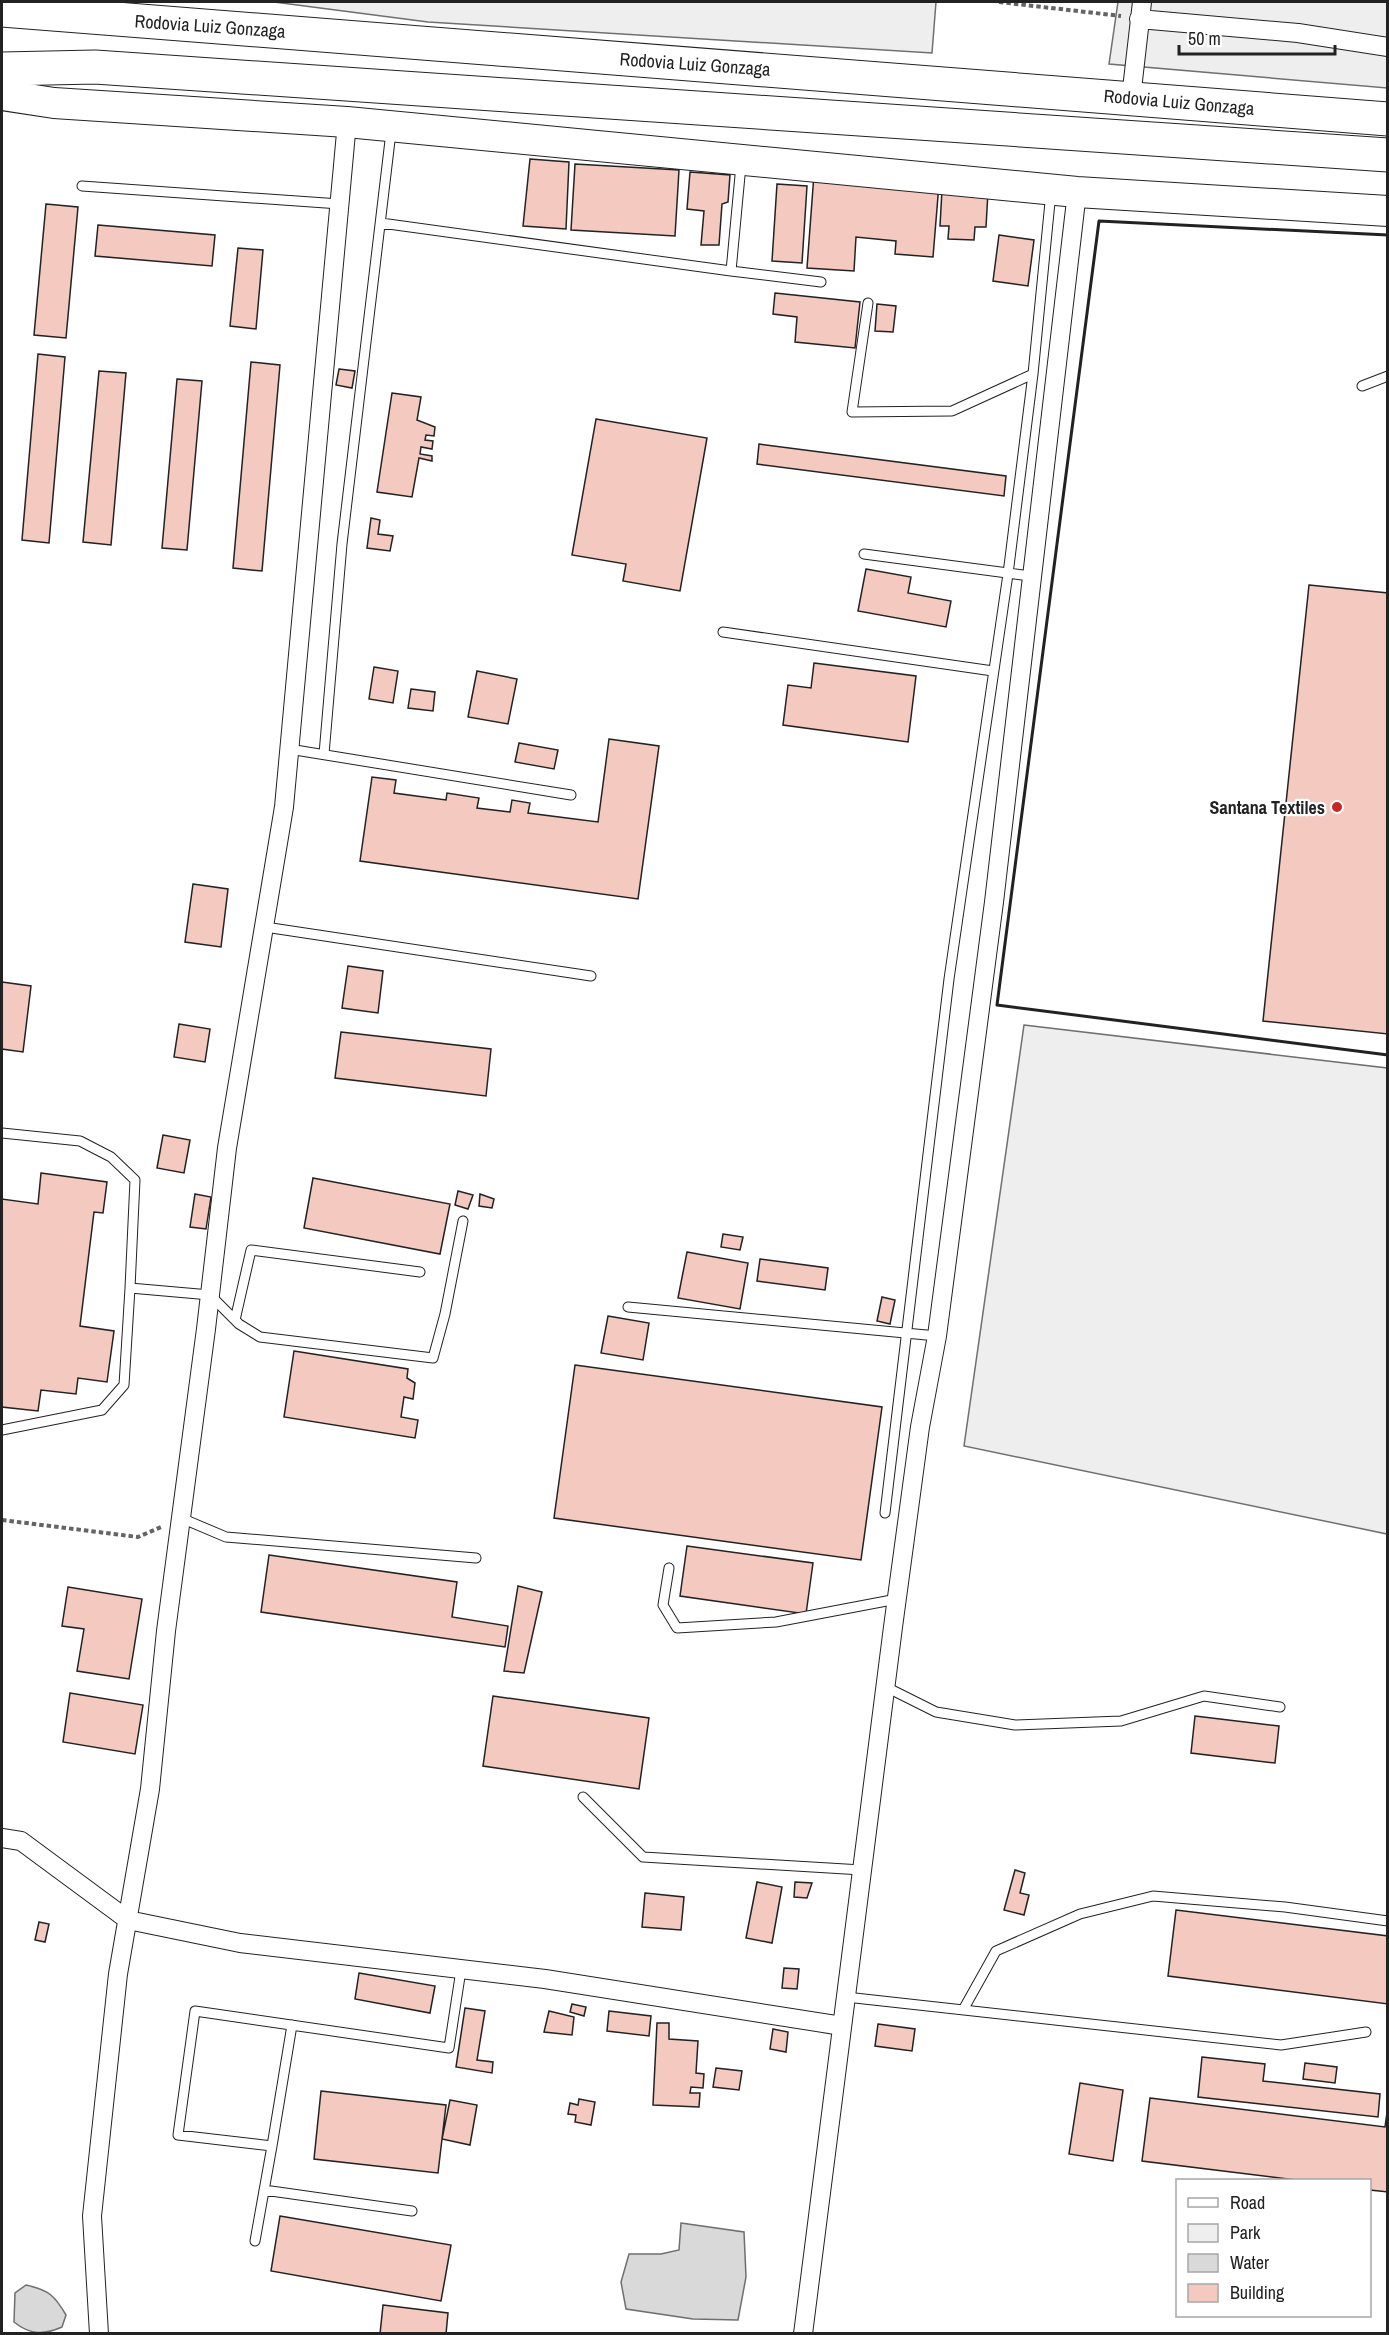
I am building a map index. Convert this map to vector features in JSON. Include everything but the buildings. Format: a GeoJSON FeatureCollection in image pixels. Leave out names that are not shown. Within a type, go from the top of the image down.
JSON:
{"type":"FeatureCollection","features":[{"type":"Feature","properties":{"kind":"highway","name":"Rodovia Luiz Gonzaga"},"geometry":{"type":"LineString","coordinates":[[2,10],[1388,119]]}},
{"type":"Feature","properties":{"kind":"highway","name":"Rodovia Luiz Gonzaga"},"geometry":{"type":"LineString","coordinates":[[2,69],[95,68],[1388,155]]}},
{"type":"Feature","properties":{"kind":"main road"},"geometry":{"type":"LineString","coordinates":[[2,95],[88,105],[392,126],[1064,191],[1388,210]]}},
{"type":"Feature","properties":{"kind":"street"},"geometry":{"type":"LineString","coordinates":[[1131,98],[1141,10],[1388,47]]}},
{"type":"Feature","properties":{"kind":"street"},"geometry":{"type":"LineString","coordinates":[[99,2334],[92,2216],[118,1974],[150,1789],[166,1631],[227,1148],[284,807],[347,122]]}},
{"type":"Feature","properties":{"kind":"street"},"geometry":{"type":"LineString","coordinates":[[803,2334],[897,1599],[920,1427],[937,1336],[994,902],[1030,576],[1064,191]]}},
{"type":"Feature","properties":{"kind":"street"},"geometry":{"type":"LineString","coordinates":[[2,1838],[21,1841],[128,1920],[240,1943],[545,1979],[765,2016],[842,2026]]}},
{"type":"Feature","properties":{"kind":"lane"},"geometry":{"type":"LineString","coordinates":[[324,754],[343,533],[392,126]]}},
{"type":"Feature","properties":{"kind":"lane"},"geometry":{"type":"LineString","coordinates":[[731,271],[741,160]]}},
{"type":"Feature","properties":{"kind":"lane"},"geometry":{"type":"LineString","coordinates":[[82,186],[340,204]]}},
{"type":"Feature","properties":{"kind":"lane"},"geometry":{"type":"LineString","coordinates":[[885,1514],[949,979],[1008,574],[1033,374],[1064,191]]}},
{"type":"Feature","properties":{"kind":"lane"},"geometry":{"type":"LineString","coordinates":[[381,223],[821,282]]}},
{"type":"Feature","properties":{"kind":"lane"},"geometry":{"type":"LineString","coordinates":[[868,303],[852,412],[952,411],[1033,374]]}},
{"type":"Feature","properties":{"kind":"lane"},"geometry":{"type":"LineString","coordinates":[[1362,386],[1388,376]]}},
{"type":"Feature","properties":{"kind":"lane"},"geometry":{"type":"LineString","coordinates":[[864,554],[1030,576]]}},
{"type":"Feature","properties":{"kind":"lane"},"geometry":{"type":"LineString","coordinates":[[723,632],[993,671]]}},
{"type":"Feature","properties":{"kind":"lane"},"geometry":{"type":"LineString","coordinates":[[289,749],[571,795]]}},
{"type":"Feature","properties":{"kind":"lane"},"geometry":{"type":"LineString","coordinates":[[265,927],[591,976]]}},
{"type":"Feature","properties":{"kind":"lane"},"geometry":{"type":"LineString","coordinates":[[2,1133],[80,1141],[111,1157],[135,1180],[124,1385],[102,1410],[2,1430]]}},
{"type":"Feature","properties":{"kind":"lane"},"geometry":{"type":"LineString","coordinates":[[130,1287],[210,1295],[235,1320],[260,1337],[433,1358],[445,1314],[463,1221]]}},
{"type":"Feature","properties":{"kind":"lane"},"geometry":{"type":"LineString","coordinates":[[235,1320],[251,1250],[420,1272]]}},
{"type":"Feature","properties":{"kind":"lane"},"geometry":{"type":"LineString","coordinates":[[628,1308],[937,1336]]}},
{"type":"Feature","properties":{"kind":"lane"},"geometry":{"type":"LineString","coordinates":[[181,1518],[226,1537],[476,1558]]}},
{"type":"Feature","properties":{"kind":"lane"},"geometry":{"type":"LineString","coordinates":[[669,1568],[663,1605],[677,1628],[776,1622],[838,1608],[897,1599]]}},
{"type":"Feature","properties":{"kind":"lane"},"geometry":{"type":"LineString","coordinates":[[886,1687],[936,1712],[1015,1725],[1121,1722],[1204,1696],[1280,1707]]}},
{"type":"Feature","properties":{"kind":"lane"},"geometry":{"type":"LineString","coordinates":[[583,1797],[643,1857],[862,1870]]}},
{"type":"Feature","properties":{"kind":"lane"},"geometry":{"type":"LineString","coordinates":[[963,2010],[996,1952],[1080,1914],[1153,1896],[1285,1907],[1388,1921]]}},
{"type":"Feature","properties":{"kind":"lane"},"geometry":{"type":"LineString","coordinates":[[272,2146],[178,2135],[195,2011],[449,2048],[461,1970]]}},
{"type":"Feature","properties":{"kind":"lane"},"geometry":{"type":"LineString","coordinates":[[846,1997],[1281,2045],[1366,2032]]}},
{"type":"Feature","properties":{"kind":"lane"},"geometry":{"type":"LineString","coordinates":[[255,2241],[292,2025]]}},
{"type":"Feature","properties":{"kind":"lane"},"geometry":{"type":"LineString","coordinates":[[264,2190],[412,2211]]}},
{"type":"Feature","properties":{"kind":"path"},"geometry":{"type":"LineString","coordinates":[[999,2],[1141,10]]}},
{"type":"Feature","properties":{"kind":"path"},"geometry":{"type":"LineString","coordinates":[[2,1520],[138,1537],[181,1518]]}},
{"type":"Feature","properties":{"kind":"green space"},"geometry":{"type":"Polygon","coordinates":[[[274,2],[936,2],[932,53],[428,22],[274,2]]]}},
{"type":"Feature","properties":{"kind":"green space"},"geometry":{"type":"Polygon","coordinates":[[[1118,2],[1387,2],[1387,88],[1109,64],[1118,2]]]}},
{"type":"Feature","properties":{"kind":"green space"},"geometry":{"type":"Polygon","coordinates":[[[1024,1025],[1387,1068],[1387,1534],[964,1446],[1024,1025]]]}},
{"type":"Feature","properties":{"kind":"water"},"geometry":{"type":"Polygon","coordinates":[[[681,2223],[744,2232],[746,2277],[738,2320],[693,2319],[626,2309],[621,2282],[629,2254],[661,2254],[679,2250],[681,2223]]]}},
{"type":"Feature","properties":{"kind":"water"},"geometry":{"type":"Polygon","coordinates":[[[26,2285],[40,2289],[55,2298],[66,2315],[62,2327],[37,2332],[14,2322],[15,2293],[26,2285]]]}},
{"type":"Feature","properties":{"kind":"wall"},"geometry":{"type":"LineString","coordinates":[[1388,235],[1099,221],[997,1005],[1388,1055]]}},
{"type":"Feature","properties":{"kind":"place","name":"Santana Textiles"},"geometry":{"type":"Point","coordinates":[1337,807]}}]}
